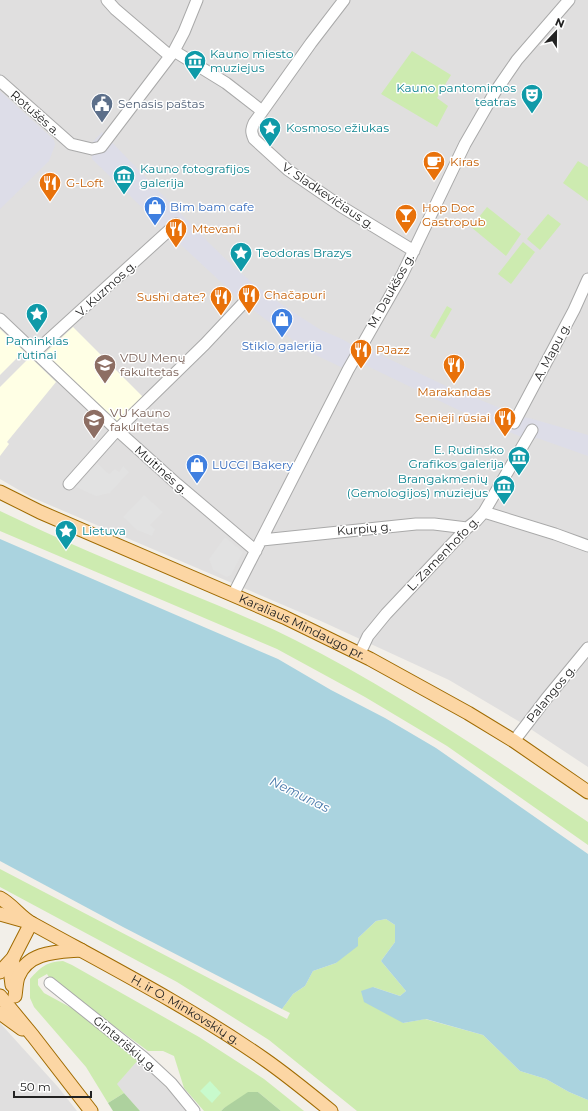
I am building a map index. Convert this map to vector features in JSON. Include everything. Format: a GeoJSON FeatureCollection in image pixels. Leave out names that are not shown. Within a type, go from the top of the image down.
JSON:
{"type":"FeatureCollection","features":[{"type":"Feature","properties":{"kind":"main road","name":"Karaliaus Mindaugo pr."},"geometry":{"type":"LineString","coordinates":[[0,492],[40,512],[295,622],[360,653],[420,685],[514,741],[588,792]]}},
{"type":"Feature","properties":{"kind":"main road","name":"H. ir O. Minkovskių g."},"geometry":{"type":"LineString","coordinates":[[0,898],[31,923],[81,950],[223,1032],[270,1063],[331,1111]]}},
{"type":"Feature","properties":{"kind":"main road","name":"H. ir O. Minkovskių g."},"geometry":{"type":"LineString","coordinates":[[0,914],[31,923]]}},
{"type":"Feature","properties":{"kind":"main road"},"geometry":{"type":"LineString","coordinates":[[0,972],[13,958],[31,923]]}},
{"type":"Feature","properties":{"kind":"main road"},"geometry":{"type":"LineString","coordinates":[[15,996],[17,979],[21,971],[36,957],[49,952],[81,950]]}},
{"type":"Feature","properties":{"kind":"main road"},"geometry":{"type":"LineString","coordinates":[[13,958],[11,977],[12,988],[34,1036]]}},
{"type":"Feature","properties":{"kind":"main road"},"geometry":{"type":"LineString","coordinates":[[0,996],[34,1036],[91,1111]]}},
{"type":"Feature","properties":{"kind":"main road"},"geometry":{"type":"LineString","coordinates":[[0,1013],[34,1036]]}},
{"type":"Feature","properties":{"kind":"street"},"geometry":{"type":"LineString","coordinates":[[107,0],[115,9],[172,53],[226,83],[262,111],[344,0]]}},
{"type":"Feature","properties":{"kind":"street"},"geometry":{"type":"LineString","coordinates":[[172,53],[184,32],[197,0]]}},
{"type":"Feature","properties":{"kind":"street","name":"M. Daukšos g."},"geometry":{"type":"LineString","coordinates":[[233,595],[348,370],[402,275],[465,144],[495,92],[517,60],[569,0]]}},
{"type":"Feature","properties":{"kind":"street","name":"Rotušės a."},"geometry":{"type":"LineString","coordinates":[[0,81],[71,144],[92,149],[101,147],[172,53]]}},
{"type":"Feature","properties":{"kind":"street","name":"V. Sladkevičiaus g."},"geometry":{"type":"LineString","coordinates":[[262,111],[251,130],[251,134],[276,161],[342,207],[414,251]]}},
{"type":"Feature","properties":{"kind":"street","name":"V. Kuzmos g."},"geometry":{"type":"LineString","coordinates":[[35,352],[176,224]]}},
{"type":"Feature","properties":{"kind":"street","name":"A. Mapu g."},"geometry":{"type":"LineString","coordinates":[[514,423],[574,310],[588,279]]}},
{"type":"Feature","properties":{"kind":"street"},"geometry":{"type":"LineString","coordinates":[[69,484],[117,430],[205,344],[252,294]]}},
{"type":"Feature","properties":{"kind":"street","name":"Muitinės g."},"geometry":{"type":"LineString","coordinates":[[0,319],[117,430],[177,484],[256,551]]}},
{"type":"Feature","properties":{"kind":"street","name":"L. Zamenhofo g."},"geometry":{"type":"LineString","coordinates":[[360,653],[368,636],[382,619],[467,528],[484,512],[532,430]]}},
{"type":"Feature","properties":{"kind":"street"},"geometry":{"type":"LineString","coordinates":[[484,512],[588,546]]}},
{"type":"Feature","properties":{"kind":"street","name":"Kurpių g."},"geometry":{"type":"LineString","coordinates":[[262,540],[416,524],[434,524],[467,528]]}},
{"type":"Feature","properties":{"kind":"street","name":"Palangos g."},"geometry":{"type":"LineString","coordinates":[[514,741],[588,648]]}},
{"type":"Feature","properties":{"kind":"street","name":"Gintariškių g."},"geometry":{"type":"LineString","coordinates":[[50,983],[143,1057],[170,1083],[194,1111]]}},
{"type":"Feature","properties":{"kind":"shaded area"},"geometry":{"type":"Polygon","coordinates":[[[0,0],[588,0],[588,767],[520,722],[449,680],[323,622],[31,497],[0,479],[0,0]]]}},
{"type":"Feature","properties":{"kind":"shaded area"},"geometry":{"type":"Polygon","coordinates":[[[0,91],[54,140],[55,145],[49,161],[0,209],[0,91]]]}},
{"type":"Feature","properties":{"kind":"shaded area"},"geometry":{"type":"Polygon","coordinates":[[[102,132],[236,269],[291,311],[321,330],[354,346],[368,349],[446,386],[522,417],[588,435],[588,456],[537,438],[532,440],[519,436],[475,418],[363,364],[343,368],[307,351],[239,299],[92,159],[91,144],[102,132]]]}},
{"type":"Feature","properties":{"kind":"shaded area","name":"VDU Menų fakultetas"},"geometry":{"type":"Polygon","coordinates":[[[73,327],[143,397],[118,422],[45,353],[73,327]]]}},
{"type":"Feature","properties":{"kind":"shaded area"},"geometry":{"type":"Polygon","coordinates":[[[0,329],[24,351],[0,375],[0,329]]]}},
{"type":"Feature","properties":{"kind":"shaded area"},"geometry":{"type":"Polygon","coordinates":[[[30,357],[56,382],[7,442],[9,444],[0,456],[0,387],[30,357]]]}},
{"type":"Feature","properties":{"kind":"shaded area"},"geometry":{"type":"Polygon","coordinates":[[[97,463],[109,474],[115,469],[119,472],[123,466],[129,472],[110,493],[96,496],[76,487],[97,463]]]}},
{"type":"Feature","properties":{"kind":"shaded area"},"geometry":{"type":"Polygon","coordinates":[[[144,495],[163,512],[150,525],[155,529],[152,536],[137,530],[123,517],[144,495]]]}},
{"type":"Feature","properties":{"kind":"shaded area"},"geometry":{"type":"Polygon","coordinates":[[[225,537],[243,552],[231,575],[227,577],[213,570],[209,559],[225,537]]]}},
{"type":"Feature","properties":{"kind":"shaded area"},"geometry":{"type":"Polygon","coordinates":[[[0,1023],[58,1087],[77,1111],[0,1111],[0,1023]]]}},
{"type":"Feature","properties":{"kind":"shaded area"},"geometry":{"type":"Polygon","coordinates":[[[139,1059],[187,1111],[140,1111],[116,1084],[139,1059]]]}},
{"type":"Feature","properties":{"kind":"green space"},"geometry":{"type":"Polygon","coordinates":[[[412,51],[451,75],[437,98],[448,106],[437,127],[381,94],[412,51]]]}},
{"type":"Feature","properties":{"kind":"green space"},"geometry":{"type":"Polygon","coordinates":[[[578,161],[588,167],[588,201],[563,183],[578,161]]]}},
{"type":"Feature","properties":{"kind":"green space"},"geometry":{"type":"Polygon","coordinates":[[[487,207],[521,234],[506,256],[471,227],[487,207]]]}},
{"type":"Feature","properties":{"kind":"green space"},"geometry":{"type":"Polygon","coordinates":[[[548,214],[561,224],[540,250],[527,239],[548,214]]]}},
{"type":"Feature","properties":{"kind":"green space"},"geometry":{"type":"Polygon","coordinates":[[[523,242],[535,252],[511,284],[498,274],[523,242]]]}},
{"type":"Feature","properties":{"kind":"green space"},"geometry":{"type":"Polygon","coordinates":[[[447,306],[452,309],[435,339],[430,336],[447,306]]]}},
{"type":"Feature","properties":{"kind":"green space"},"geometry":{"type":"Polygon","coordinates":[[[0,511],[88,551],[266,626],[371,681],[444,726],[588,822],[588,845],[447,746],[365,697],[277,649],[0,531],[0,511]]]}},
{"type":"Feature","properties":{"kind":"green space"},"geometry":{"type":"Polygon","coordinates":[[[0,869],[287,1019],[290,1013],[282,1009],[293,994],[305,986],[313,971],[336,963],[358,938],[376,921],[386,919],[395,925],[395,942],[381,961],[406,991],[400,996],[373,987],[403,1023],[425,1019],[483,1035],[520,1071],[546,1079],[569,1092],[588,1100],[588,1111],[357,1111],[269,1040],[177,982],[0,887],[0,869]]]}},
{"type":"Feature","properties":{"kind":"green space"},"geometry":{"type":"Polygon","coordinates":[[[63,961],[199,1037],[264,1079],[304,1111],[281,1111],[258,1092],[224,1108],[221,1111],[204,1111],[184,1088],[174,1056],[163,1051],[148,1051],[50,979],[47,974],[38,979],[38,985],[44,993],[79,1012],[139,1059],[117,1084],[124,1093],[108,1103],[86,1067],[34,1007],[30,998],[30,979],[37,971],[48,964],[63,961]]]}},
{"type":"Feature","properties":{"kind":"green space"},"geometry":{"type":"Polygon","coordinates":[[[210,1081],[221,1093],[212,1103],[200,1091],[210,1081]]]}},
{"type":"Feature","properties":{"kind":"green space"},"geometry":{"type":"Polygon","coordinates":[[[248,1092],[258,1092],[281,1111],[221,1111],[248,1092]]]}},
{"type":"Feature","properties":{"kind":"green space"},"geometry":{"type":"Polygon","coordinates":[[[124,1093],[140,1111],[113,1111],[108,1103],[124,1093]]]}},
{"type":"Feature","properties":{"kind":"water","name":"Nemunas"},"geometry":{"type":"Polygon","coordinates":[[[0,539],[278,659],[436,748],[588,854],[588,1100],[569,1092],[546,1079],[520,1071],[483,1035],[426,1019],[403,1023],[364,1002],[361,991],[373,987],[400,996],[406,991],[381,961],[395,942],[395,925],[386,919],[376,921],[358,938],[358,946],[336,963],[313,971],[305,986],[293,994],[282,1009],[123,927],[0,861],[0,539]]]}},
{"type":"Feature","properties":{"kind":"place","name":"Kauno miesto muziejus"},"geometry":{"type":"Point","coordinates":[195,80]}},
{"type":"Feature","properties":{"kind":"place","name":"Kauno pantomimos teatras"},"geometry":{"type":"Point","coordinates":[532,114]}},
{"type":"Feature","properties":{"kind":"place","name":"Senasis paštas"},"geometry":{"type":"Point","coordinates":[102,124]}},
{"type":"Feature","properties":{"kind":"place","name":"Kosmoso ežiukas"},"geometry":{"type":"Point","coordinates":[270,148]}},
{"type":"Feature","properties":{"kind":"place","name":"Kiras"},"geometry":{"type":"Point","coordinates":[434,182]}},
{"type":"Feature","properties":{"kind":"place","name":"Kauno fotografijos galerija"},"geometry":{"type":"Point","coordinates":[124,196]}},
{"type":"Feature","properties":{"kind":"place","name":"G-Loft"},"geometry":{"type":"Point","coordinates":[50,202]}},
{"type":"Feature","properties":{"kind":"place","name":"Bim bam cafe"},"geometry":{"type":"Point","coordinates":[155,226]}},
{"type":"Feature","properties":{"kind":"place","name":"Hop Doc Gastropub"},"geometry":{"type":"Point","coordinates":[406,234]}},
{"type":"Feature","properties":{"kind":"place","name":"Mtevani"},"geometry":{"type":"Point","coordinates":[176,248]}},
{"type":"Feature","properties":{"kind":"place","name":"Teodoras Brazys"},"geometry":{"type":"Point","coordinates":[241,272]}},
{"type":"Feature","properties":{"kind":"place","name":"Chačapuri"},"geometry":{"type":"Point","coordinates":[249,314]}},
{"type":"Feature","properties":{"kind":"place","name":"Sushi date?"},"geometry":{"type":"Point","coordinates":[221,316]}},
{"type":"Feature","properties":{"kind":"place","name":"Paminklas rutinai"},"geometry":{"type":"Point","coordinates":[37,334]}},
{"type":"Feature","properties":{"kind":"place","name":"Stiklo galerija"},"geometry":{"type":"Point","coordinates":[282,338]}},
{"type":"Feature","properties":{"kind":"place","name":"PJazz"},"geometry":{"type":"Point","coordinates":[361,370]}},
{"type":"Feature","properties":{"kind":"place","name":"VDU Menų fakultetas"},"geometry":{"type":"Point","coordinates":[105,384]}},
{"type":"Feature","properties":{"kind":"place","name":"Marakandas"},"geometry":{"type":"Point","coordinates":[454,384]}},
{"type":"Feature","properties":{"kind":"place","name":"Senieji rūsiai"},"geometry":{"type":"Point","coordinates":[505,438]}},
{"type":"Feature","properties":{"kind":"place","name":"VU Kauno fakultetas"},"geometry":{"type":"Point","coordinates":[94,440]}},
{"type":"Feature","properties":{"kind":"place","name":"E. Rudinsko Grafikos galerija"},"geometry":{"type":"Point","coordinates":[519,476]}},
{"type":"Feature","properties":{"kind":"place","name":"LUCCI Bakery"},"geometry":{"type":"Point","coordinates":[197,484]}},
{"type":"Feature","properties":{"kind":"place","name":"Brangakmenių (Gemologijos) muziejus"},"geometry":{"type":"Point","coordinates":[504,506]}},
{"type":"Feature","properties":{"kind":"place","name":"Lietuva"},"geometry":{"type":"Point","coordinates":[66,550]}}]}
